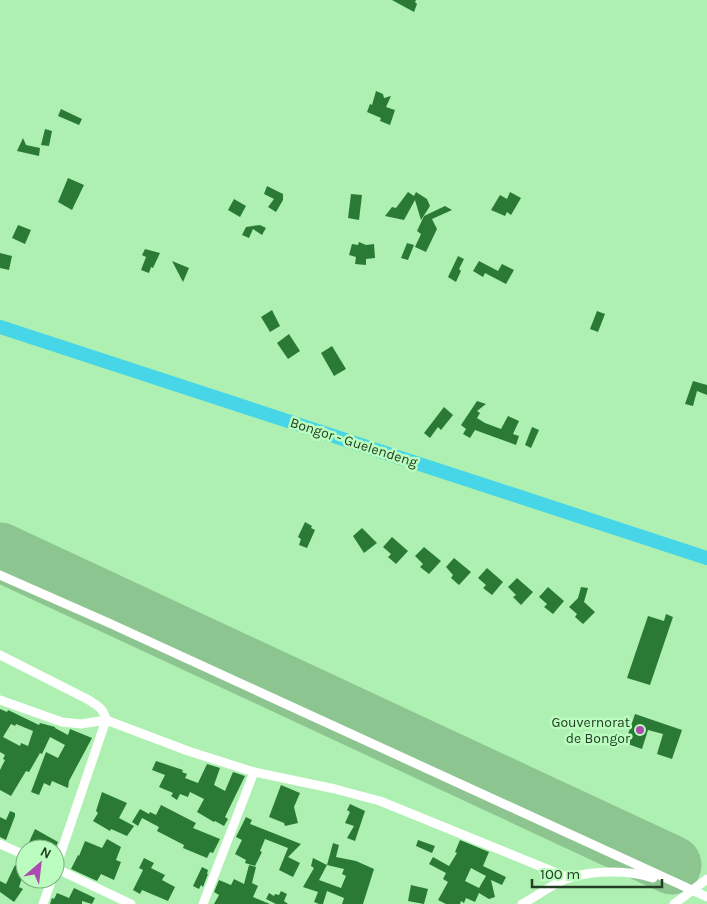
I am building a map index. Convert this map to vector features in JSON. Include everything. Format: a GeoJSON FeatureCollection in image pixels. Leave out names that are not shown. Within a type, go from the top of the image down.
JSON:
{"type":"FeatureCollection","features":[{"type":"Feature","properties":{"kind":"highway","name":"Bongor - Guelendeng"},"geometry":{"type":"LineString","coordinates":[[0,327],[707,558]]}},
{"type":"Feature","properties":{"kind":"street"},"geometry":{"type":"LineString","coordinates":[[0,574],[707,897]]}},
{"type":"Feature","properties":{"kind":"street"},"geometry":{"type":"LineString","coordinates":[[0,655],[87,699],[101,708],[104,713],[106,720],[65,840]]}},
{"type":"Feature","properties":{"kind":"street"},"geometry":{"type":"LineString","coordinates":[[0,700],[62,722],[81,724],[106,720],[188,751],[254,772],[335,789],[380,801],[569,878]]}},
{"type":"Feature","properties":{"kind":"street"},"geometry":{"type":"LineString","coordinates":[[203,904],[254,772]]}},
{"type":"Feature","properties":{"kind":"street"},"geometry":{"type":"LineString","coordinates":[[0,844],[15,851]]}},
{"type":"Feature","properties":{"kind":"street"},"geometry":{"type":"LineString","coordinates":[[522,904],[569,878],[606,872],[644,875],[692,890]]}},
{"type":"Feature","properties":{"kind":"street"},"geometry":{"type":"LineString","coordinates":[[65,874],[131,904]]}},
{"type":"Feature","properties":{"kind":"street"},"geometry":{"type":"LineString","coordinates":[[674,904],[707,879]]}},
{"type":"Feature","properties":{"kind":"street"},"geometry":{"type":"LineString","coordinates":[[43,904],[48,889]]}},
{"type":"Feature","properties":{"kind":"building"},"geometry":{"type":"Polygon","coordinates":[[[392,0],[416,0],[417,4],[414,12],[392,0]]]}},
{"type":"Feature","properties":{"kind":"building"},"geometry":{"type":"Polygon","coordinates":[[[376,91],[383,94],[384,98],[391,96],[386,107],[395,110],[390,125],[380,121],[381,118],[367,112],[370,104],[372,105],[376,91]]]}},
{"type":"Feature","properties":{"kind":"building"},"geometry":{"type":"Polygon","coordinates":[[[61,109],[82,119],[79,125],[58,116],[61,109]]]}},
{"type":"Feature","properties":{"kind":"building"},"geometry":{"type":"Polygon","coordinates":[[[45,129],[52,131],[49,146],[41,145],[45,129]]]}},
{"type":"Feature","properties":{"kind":"building"},"geometry":{"type":"Polygon","coordinates":[[[23,138],[26,145],[40,148],[39,156],[17,151],[23,138]]]}},
{"type":"Feature","properties":{"kind":"building"},"geometry":{"type":"Polygon","coordinates":[[[68,178],[84,185],[72,210],[58,202],[68,178]]]}},
{"type":"Feature","properties":{"kind":"building"},"geometry":{"type":"Polygon","coordinates":[[[267,186],[283,194],[283,200],[276,212],[268,207],[274,199],[264,194],[267,186]]]}},
{"type":"Feature","properties":{"kind":"building"},"geometry":{"type":"Polygon","coordinates":[[[408,192],[414,196],[416,192],[427,199],[430,206],[421,220],[415,200],[404,220],[385,216],[392,207],[396,208],[408,192]]]}},
{"type":"Feature","properties":{"kind":"building"},"geometry":{"type":"Polygon","coordinates":[[[510,192],[521,198],[511,215],[507,212],[505,216],[491,210],[500,195],[507,199],[510,192]]]}},
{"type":"Feature","properties":{"kind":"building"},"geometry":{"type":"Polygon","coordinates":[[[351,194],[362,195],[359,220],[348,218],[351,194]]]}},
{"type":"Feature","properties":{"kind":"building"},"geometry":{"type":"Polygon","coordinates":[[[234,199],[246,206],[240,217],[228,210],[234,199]]]}},
{"type":"Feature","properties":{"kind":"building"},"geometry":{"type":"Polygon","coordinates":[[[445,206],[452,210],[432,219],[437,229],[426,252],[415,247],[421,234],[417,231],[424,216],[445,206]]]}},
{"type":"Feature","properties":{"kind":"building"},"geometry":{"type":"Polygon","coordinates":[[[18,225],[31,230],[25,244],[12,238],[18,225]]]}},
{"type":"Feature","properties":{"kind":"building"},"geometry":{"type":"Polygon","coordinates":[[[260,225],[266,228],[262,235],[253,229],[249,238],[242,235],[246,227],[260,225]]]}},
{"type":"Feature","properties":{"kind":"building"},"geometry":{"type":"Polygon","coordinates":[[[359,242],[366,245],[374,244],[375,258],[366,259],[366,265],[355,264],[356,257],[349,255],[352,244],[358,245],[359,242]]]}},
{"type":"Feature","properties":{"kind":"building"},"geometry":{"type":"Polygon","coordinates":[[[407,243],[414,245],[408,260],[401,258],[407,243]]]}},
{"type":"Feature","properties":{"kind":"building"},"geometry":{"type":"Polygon","coordinates":[[[145,249],[160,253],[149,273],[141,270],[146,257],[142,255],[145,249]]]}},
{"type":"Feature","properties":{"kind":"building"},"geometry":{"type":"Polygon","coordinates":[[[0,253],[12,256],[9,270],[0,268],[0,253]]]}},
{"type":"Feature","properties":{"kind":"building"},"geometry":{"type":"Polygon","coordinates":[[[458,256],[464,259],[456,282],[448,277],[458,256]]]}},
{"type":"Feature","properties":{"kind":"building"},"geometry":{"type":"Polygon","coordinates":[[[172,261],[189,268],[183,282],[172,261]]]}},
{"type":"Feature","properties":{"kind":"building"},"geometry":{"type":"Polygon","coordinates":[[[479,261],[498,271],[502,264],[514,270],[506,284],[485,273],[483,277],[473,271],[479,261]]]}},
{"type":"Feature","properties":{"kind":"building"},"geometry":{"type":"Polygon","coordinates":[[[272,310],[280,326],[270,332],[261,317],[272,310]]]}},
{"type":"Feature","properties":{"kind":"building"},"geometry":{"type":"Polygon","coordinates":[[[597,311],[605,314],[598,332],[590,329],[597,311]]]}},
{"type":"Feature","properties":{"kind":"building"},"geometry":{"type":"Polygon","coordinates":[[[289,334],[300,351],[288,359],[277,343],[289,334]]]}},
{"type":"Feature","properties":{"kind":"building"},"geometry":{"type":"Polygon","coordinates":[[[332,346],[346,369],[334,376],[321,353],[332,346]]]}},
{"type":"Feature","properties":{"kind":"building"},"geometry":{"type":"Polygon","coordinates":[[[693,381],[707,385],[707,395],[697,391],[693,406],[685,404],[693,381]]]}},
{"type":"Feature","properties":{"kind":"building"},"geometry":{"type":"Polygon","coordinates":[[[477,401],[486,404],[477,411],[480,413],[477,418],[485,423],[501,429],[508,416],[519,421],[513,434],[519,436],[516,445],[475,430],[470,438],[463,434],[466,429],[461,425],[477,401]]]}},
{"type":"Feature","properties":{"kind":"building"},"geometry":{"type":"Polygon","coordinates":[[[444,407],[453,415],[441,430],[438,427],[430,438],[424,433],[444,407]]]}},
{"type":"Feature","properties":{"kind":"building"},"geometry":{"type":"Polygon","coordinates":[[[532,427],[539,430],[531,448],[525,445],[532,427]]]}},
{"type":"Feature","properties":{"kind":"building"},"geometry":{"type":"Polygon","coordinates":[[[305,522],[315,530],[307,548],[299,545],[301,539],[298,537],[305,522]]]}},
{"type":"Feature","properties":{"kind":"building"},"geometry":{"type":"Polygon","coordinates":[[[362,528],[377,543],[364,553],[353,536],[362,528]]]}},
{"type":"Feature","properties":{"kind":"building"},"geometry":{"type":"Polygon","coordinates":[[[392,537],[408,551],[396,564],[388,557],[391,554],[383,547],[392,537]]]}},
{"type":"Feature","properties":{"kind":"building"},"geometry":{"type":"Polygon","coordinates":[[[424,547],[441,561],[429,574],[420,567],[423,564],[415,556],[424,547]]]}},
{"type":"Feature","properties":{"kind":"building"},"geometry":{"type":"Polygon","coordinates":[[[454,558],[471,572],[459,585],[451,578],[453,575],[446,567],[454,558]]]}},
{"type":"Feature","properties":{"kind":"building"},"geometry":{"type":"Polygon","coordinates":[[[487,568],[503,582],[492,595],[483,588],[486,585],[478,578],[487,568]]]}},
{"type":"Feature","properties":{"kind":"building"},"geometry":{"type":"Polygon","coordinates":[[[517,578],[533,592],[521,605],[513,597],[516,595],[508,587],[517,578]]]}},
{"type":"Feature","properties":{"kind":"building"},"geometry":{"type":"Polygon","coordinates":[[[548,587],[564,601],[553,614],[544,607],[547,604],[539,597],[548,587]]]}},
{"type":"Feature","properties":{"kind":"building"},"geometry":{"type":"Polygon","coordinates":[[[581,587],[588,588],[584,602],[595,612],[583,624],[575,617],[577,614],[569,607],[578,598],[581,587]]]}},
{"type":"Feature","properties":{"kind":"building"},"geometry":{"type":"Polygon","coordinates":[[[666,614],[673,617],[650,685],[627,678],[648,616],[664,621],[666,614]]]}},
{"type":"Feature","properties":{"kind":"building"},"geometry":{"type":"Polygon","coordinates":[[[0,709],[7,712],[8,710],[39,725],[40,723],[55,727],[68,735],[70,729],[92,738],[69,781],[68,788],[52,781],[50,786],[44,783],[39,795],[31,792],[46,752],[58,758],[65,745],[50,737],[42,754],[40,753],[29,772],[26,771],[11,796],[0,790],[0,770],[5,760],[3,759],[5,755],[0,752],[0,709]],[[11,724],[3,737],[20,746],[21,743],[28,746],[33,731],[16,724],[15,726],[11,724]]]}},
{"type":"Feature","properties":{"kind":"building"},"geometry":{"type":"Polygon","coordinates":[[[635,714],[682,730],[672,759],[657,754],[663,734],[648,730],[642,749],[625,743],[635,714]]]}},
{"type":"Feature","properties":{"kind":"building"},"geometry":{"type":"Polygon","coordinates":[[[156,761],[183,770],[182,772],[187,774],[185,778],[198,783],[207,764],[220,768],[214,785],[225,791],[233,772],[245,776],[225,817],[228,819],[224,826],[197,812],[204,799],[190,792],[188,797],[180,794],[177,800],[171,796],[173,793],[159,787],[165,775],[152,770],[156,761]]]}},
{"type":"Feature","properties":{"kind":"building"},"geometry":{"type":"Polygon","coordinates":[[[281,785],[300,793],[294,807],[298,823],[285,826],[284,823],[269,817],[281,785]]]}},
{"type":"Feature","properties":{"kind":"building"},"geometry":{"type":"Polygon","coordinates":[[[102,792],[127,803],[119,818],[134,826],[127,836],[111,829],[110,831],[93,821],[98,813],[96,811],[102,792]]]}},
{"type":"Feature","properties":{"kind":"building"},"geometry":{"type":"Polygon","coordinates":[[[350,804],[365,811],[355,841],[347,838],[354,826],[345,823],[350,812],[347,810],[350,804]]]}},
{"type":"Feature","properties":{"kind":"building"},"geometry":{"type":"Polygon","coordinates":[[[161,805],[196,823],[193,828],[220,839],[213,853],[210,852],[207,858],[183,848],[184,845],[157,831],[159,827],[142,818],[138,826],[132,822],[140,809],[149,814],[150,812],[156,815],[161,805]]]}},
{"type":"Feature","properties":{"kind":"building"},"geometry":{"type":"Polygon","coordinates":[[[10,811],[15,813],[15,816],[6,840],[0,837],[0,817],[6,820],[10,811]]]}},
{"type":"Feature","properties":{"kind":"building"},"geometry":{"type":"Polygon","coordinates":[[[246,817],[252,820],[250,824],[301,844],[288,857],[300,863],[293,877],[279,870],[288,848],[265,839],[260,851],[262,852],[255,866],[245,863],[246,860],[235,854],[242,840],[236,837],[246,817]]]}},
{"type":"Feature","properties":{"kind":"building"},"geometry":{"type":"Polygon","coordinates":[[[35,829],[53,839],[30,839],[35,829]]]}},
{"type":"Feature","properties":{"kind":"building"},"geometry":{"type":"Polygon","coordinates":[[[107,839],[121,847],[116,860],[121,862],[114,880],[101,874],[97,881],[71,869],[85,841],[102,848],[107,839]]]}},
{"type":"Feature","properties":{"kind":"building"},"geometry":{"type":"Polygon","coordinates":[[[418,840],[435,846],[432,853],[416,846],[418,840]]]}},
{"type":"Feature","properties":{"kind":"building"},"geometry":{"type":"Polygon","coordinates":[[[460,840],[489,852],[483,866],[506,877],[502,885],[491,880],[495,897],[489,899],[479,893],[475,902],[466,898],[464,903],[461,901],[460,904],[446,904],[438,900],[448,882],[443,879],[446,873],[429,864],[433,857],[449,866],[457,853],[455,852],[460,840]],[[471,868],[465,881],[479,888],[486,876],[471,868]]]}},
{"type":"Feature","properties":{"kind":"building"},"geometry":{"type":"Polygon","coordinates":[[[333,843],[339,845],[336,857],[356,861],[374,869],[363,904],[342,904],[344,898],[327,891],[323,904],[314,902],[318,892],[303,887],[314,868],[311,866],[313,858],[327,865],[333,843]],[[327,865],[319,880],[341,888],[346,876],[342,874],[344,869],[327,865]]]}},
{"type":"Feature","properties":{"kind":"building"},"geometry":{"type":"Polygon","coordinates":[[[144,858],[154,863],[151,868],[165,875],[162,880],[175,887],[168,901],[142,890],[140,894],[133,890],[143,870],[139,868],[144,858]]]}},
{"type":"Feature","properties":{"kind":"building"},"geometry":{"type":"Polygon","coordinates":[[[15,865],[15,889],[23,889],[14,902],[0,892],[0,881],[6,884],[15,865]]]}},
{"type":"Feature","properties":{"kind":"building"},"geometry":{"type":"Polygon","coordinates":[[[249,865],[256,867],[252,883],[258,886],[253,897],[270,904],[214,904],[219,895],[214,892],[219,880],[231,885],[234,879],[244,884],[249,865]]]}},
{"type":"Feature","properties":{"kind":"building"},"geometry":{"type":"Polygon","coordinates":[[[202,867],[208,870],[208,874],[203,887],[201,885],[199,889],[193,886],[202,867]]]}},
{"type":"Feature","properties":{"kind":"building"},"geometry":{"type":"Polygon","coordinates":[[[411,885],[428,889],[424,904],[408,901],[411,885]]]}},
{"type":"Feature","properties":{"kind":"building"},"geometry":{"type":"Polygon","coordinates":[[[74,888],[95,898],[92,904],[82,901],[82,904],[50,904],[52,898],[54,899],[57,893],[69,898],[74,888]]]}},
{"type":"Feature","properties":{"kind":"building"},"geometry":{"type":"Polygon","coordinates":[[[281,891],[287,894],[284,901],[288,904],[276,904],[266,899],[269,893],[274,896],[275,894],[279,895],[281,891]]]}},
{"type":"Feature","properties":{"kind":"runway"},"geometry":{"type":"LineString","coordinates":[[0,552],[672,865]]}},
{"type":"Feature","properties":{"kind":"place","name":"Gouvernorat de Bongor"},"geometry":{"type":"Point","coordinates":[640,730]}}]}
